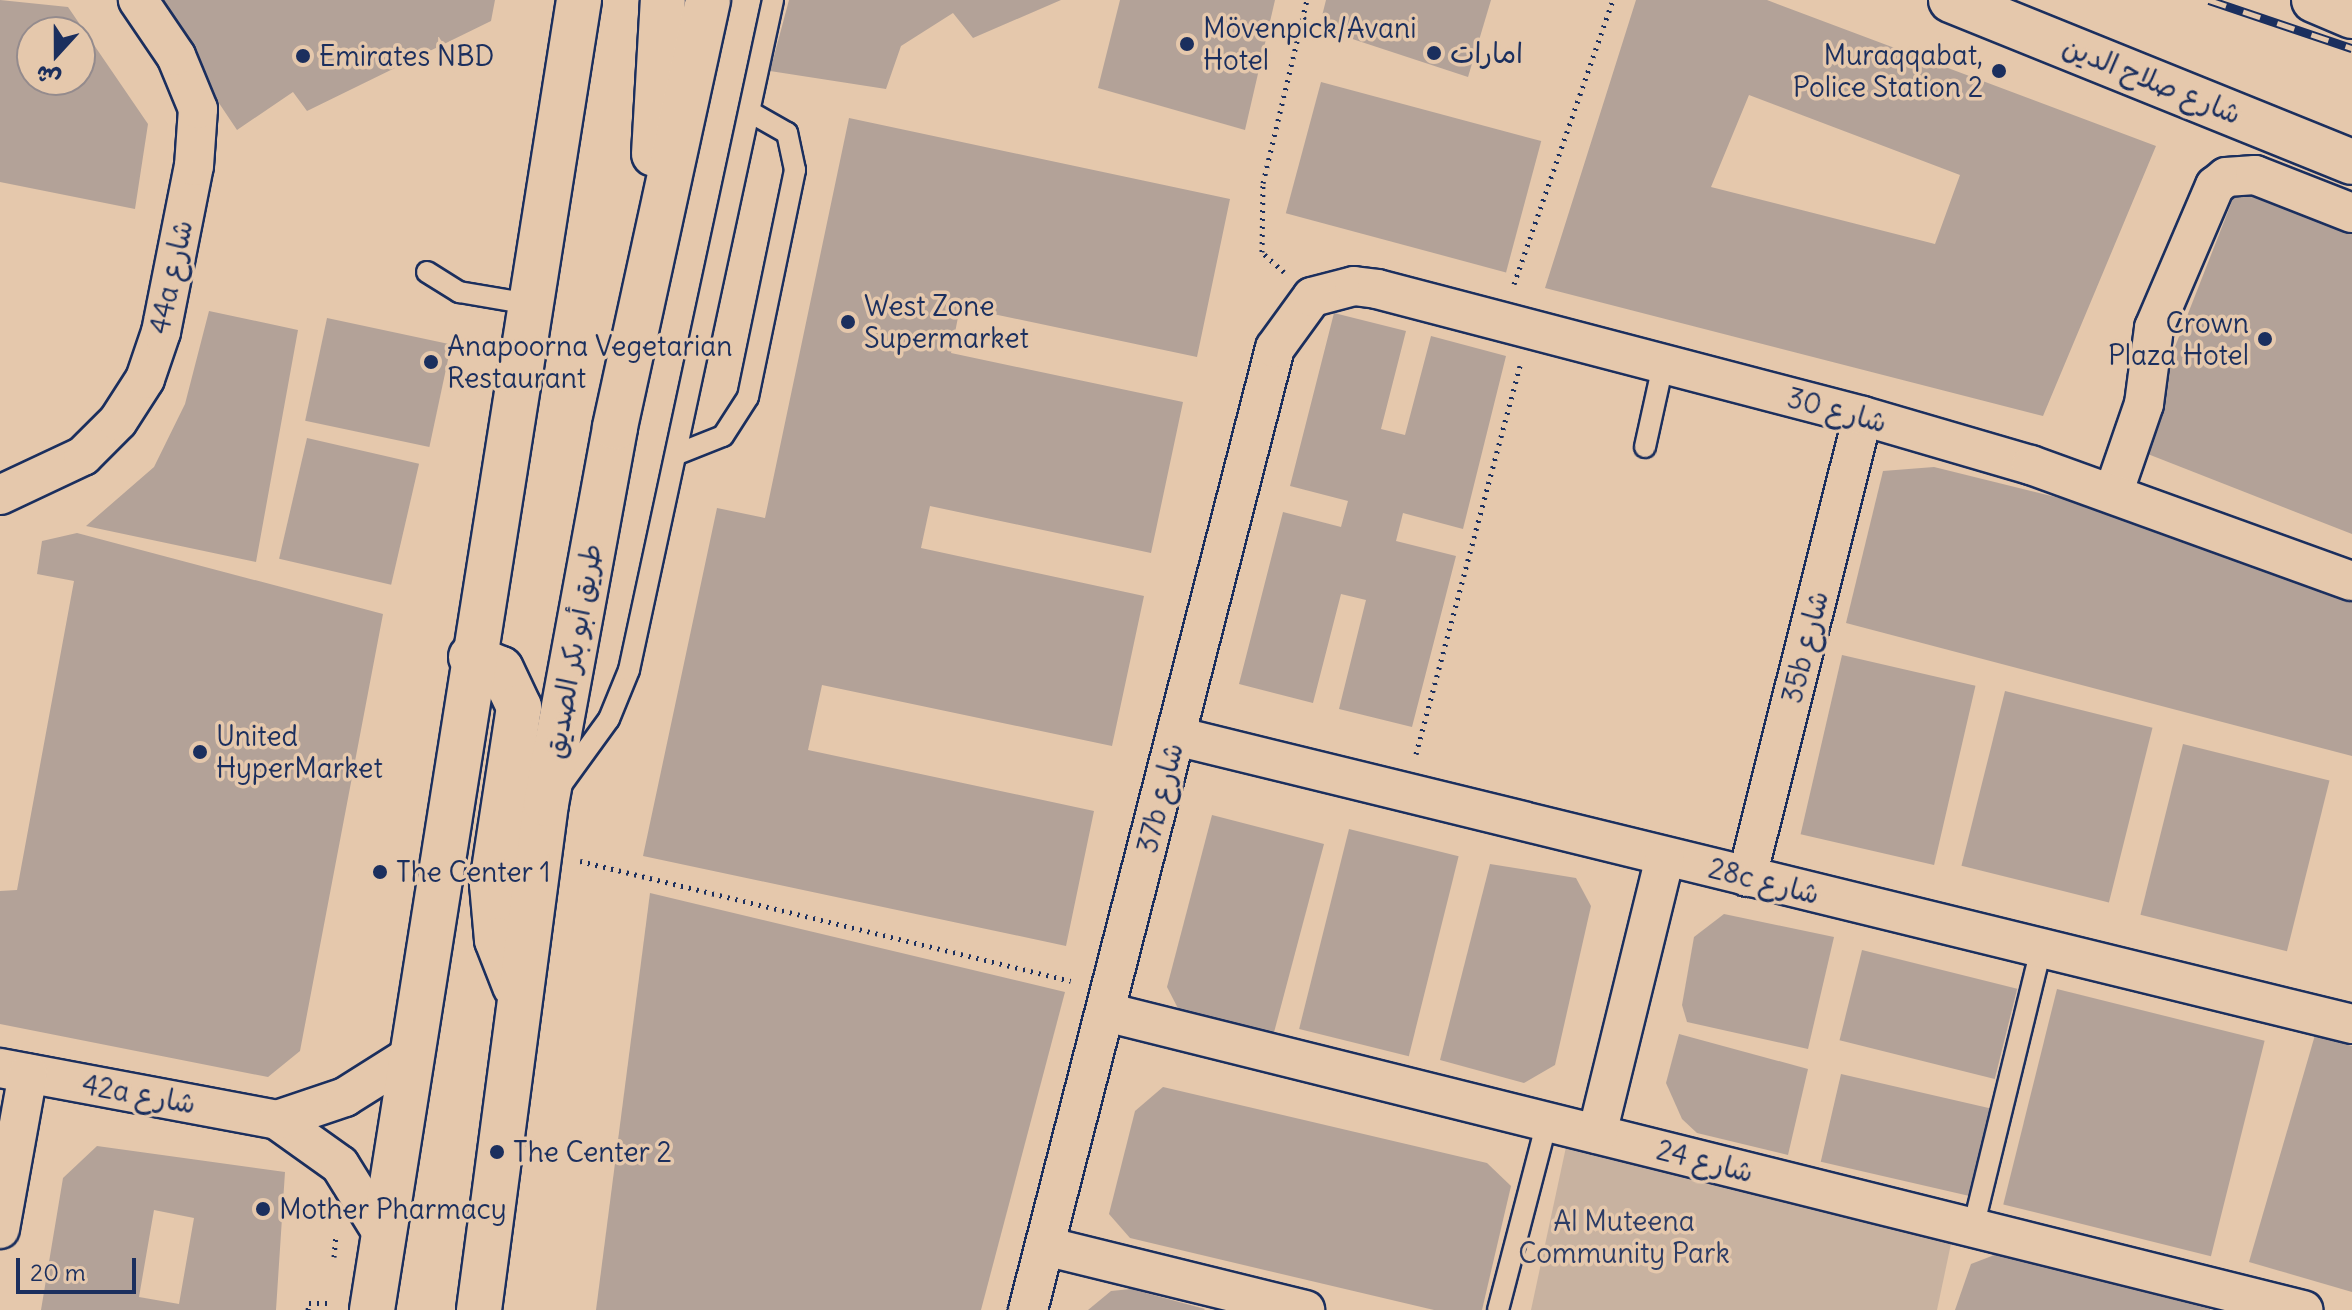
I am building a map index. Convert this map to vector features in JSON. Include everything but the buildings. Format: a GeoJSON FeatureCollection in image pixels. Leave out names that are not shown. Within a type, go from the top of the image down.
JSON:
{"type":"FeatureCollection","features":[{"type":"Feature","properties":{"kind":"main road"},"geometry":{"type":"LineString","coordinates":[[372,1310],[407,1058],[579,0]]}},
{"type":"Feature","properties":{"kind":"main road"},"geometry":{"type":"LineString","coordinates":[[654,249],[663,0]]}},
{"type":"Feature","properties":{"kind":"main road","name":"طريق أبو بكر الصديق"},"geometry":{"type":"LineString","coordinates":[[479,1310],[517,992],[546,804],[654,249],[708,0]]}},
{"type":"Feature","properties":{"kind":"main road"},"geometry":{"type":"LineString","coordinates":[[695,62],[721,0]]}},
{"type":"Feature","properties":{"kind":"main road","name":"شارع صلاح الدين"},"geometry":{"type":"LineString","coordinates":[[1951,0],[2352,162]]}},
{"type":"Feature","properties":{"kind":"main road"},"geometry":{"type":"LineString","coordinates":[[2314,0],[2352,16]]}},
{"type":"Feature","properties":{"kind":"main road"},"geometry":{"type":"LineString","coordinates":[[471,657],[501,669],[519,707],[492,884],[497,940],[517,992]]}},
{"type":"Feature","properties":{"kind":"street","name":"44a شارع"},"geometry":{"type":"LineString","coordinates":[[0,495],[83,456],[118,421],[145,379],[161,332],[194,166],[198,109],[176,56],[138,0]]}},
{"type":"Feature","properties":{"kind":"street"},"geometry":{"type":"LineString","coordinates":[[2113,494],[2144,404],[2154,328],[2215,186],[2226,177],[2255,175],[2352,213]]}},
{"type":"Feature","properties":{"kind":"street","name":"شارع 30"},"geometry":{"type":"LineString","coordinates":[[1312,297],[1354,286],[1863,416],[2113,494],[2352,581]]}},
{"type":"Feature","properties":{"kind":"street","name":"37b شارع"},"geometry":{"type":"LineString","coordinates":[[1028,1310],[1275,348],[1312,297]]}},
{"type":"Feature","properties":{"kind":"street","name":"35b شارع"},"geometry":{"type":"LineString","coordinates":[[1747,877],[1863,416]]}},
{"type":"Feature","properties":{"kind":"street","name":"28c شارع"},"geometry":{"type":"LineString","coordinates":[[1176,736],[2352,1024]]}},
{"type":"Feature","properties":{"kind":"street"},"geometry":{"type":"LineString","coordinates":[[1597,1134],[1665,857]]}},
{"type":"Feature","properties":{"kind":"street","name":"شارع 24"},"geometry":{"type":"LineString","coordinates":[[1108,1001],[1547,1122],[2303,1310]]}},
{"type":"Feature","properties":{"kind":"street","name":"42a شارع"},"geometry":{"type":"LineString","coordinates":[[277,1120],[345,1097],[407,1058]]}},
{"type":"Feature","properties":{"kind":"street"},"geometry":{"type":"LineString","coordinates":[[0,1229],[14,1071]]}},
{"type":"Feature","properties":{"kind":"street","name":"42a شارع"},"geometry":{"type":"LineString","coordinates":[[14,1071],[277,1120],[340,1165],[381,1231]]}},
{"type":"Feature","properties":{"kind":"street"},"geometry":{"type":"LineString","coordinates":[[1045,1246],[1305,1310]]}},
{"type":"Feature","properties":{"kind":"lane"},"geometry":{"type":"LineString","coordinates":[[546,804],[609,719],[629,670],[680,453],[773,0]]}},
{"type":"Feature","properties":{"kind":"lane"},"geometry":{"type":"LineString","coordinates":[[680,453],[723,436],[743,407],[792,185],[795,151],[787,133],[750,112]]}},
{"type":"Feature","properties":{"kind":"lane"},"geometry":{"type":"LineString","coordinates":[[427,272],[459,292],[529,304]]}},
{"type":"Feature","properties":{"kind":"lane"},"geometry":{"type":"LineString","coordinates":[[1645,447],[1663,365]]}},
{"type":"Feature","properties":{"kind":"lane"},"geometry":{"type":"LineString","coordinates":[[1973,1228],[2041,948]]}},
{"type":"Feature","properties":{"kind":"lane"},"geometry":{"type":"LineString","coordinates":[[1498,1310],[1547,1122]]}},
{"type":"Feature","properties":{"kind":"path"},"geometry":{"type":"LineString","coordinates":[[1307,0],[1263,183],[1262,252],[1312,297]]}},
{"type":"Feature","properties":{"kind":"path"},"geometry":{"type":"LineString","coordinates":[[1406,793],[1515,326],[1613,0]]}},
{"type":"Feature","properties":{"kind":"path"},"geometry":{"type":"LineString","coordinates":[[539,851],[1108,1001]]}},
{"type":"Feature","properties":{"kind":"path"},"geometry":{"type":"LineString","coordinates":[[333,1261],[334,1222]]}},
{"type":"Feature","properties":{"kind":"path"},"geometry":{"type":"LineString","coordinates":[[308,1310],[309,1303],[329,1305],[330,1290]]}},
{"type":"Feature","properties":{"kind":"green space","name":"Al Muteena Community Park"},"geometry":{"type":"Polygon","coordinates":[[[1566,1147],[1952,1239],[1937,1310],[1531,1310],[1566,1147]]]}},
{"type":"Feature","properties":{"kind":"railway"},"geometry":{"type":"LineString","coordinates":[[2209,0],[2352,48]]}},
{"type":"Feature","properties":{"kind":"place","name":"Mövenpick/Avani Hotel"},"geometry":{"type":"Point","coordinates":[1187,44]}},
{"type":"Feature","properties":{"kind":"place","name":"امارات"},"geometry":{"type":"Point","coordinates":[1434,53]}},
{"type":"Feature","properties":{"kind":"place","name":"Emirates NBD"},"geometry":{"type":"Point","coordinates":[303,56]}},
{"type":"Feature","properties":{"kind":"place","name":"Muraqqabat, Police Station 2"},"geometry":{"type":"Point","coordinates":[1999,71]}},
{"type":"Feature","properties":{"kind":"place","name":"West Zone Supermarket"},"geometry":{"type":"Point","coordinates":[848,322]}},
{"type":"Feature","properties":{"kind":"place","name":"Crown Plaza Hotel"},"geometry":{"type":"Point","coordinates":[2265,339]}},
{"type":"Feature","properties":{"kind":"place","name":"Anapoorna Vegetarian Restaurant"},"geometry":{"type":"Point","coordinates":[431,362]}},
{"type":"Feature","properties":{"kind":"place","name":"United HyperMarket"},"geometry":{"type":"Point","coordinates":[200,752]}},
{"type":"Feature","properties":{"kind":"place","name":"The Center 1"},"geometry":{"type":"Point","coordinates":[380,872]}},
{"type":"Feature","properties":{"kind":"place","name":"The Center 2"},"geometry":{"type":"Point","coordinates":[497,1152]}},
{"type":"Feature","properties":{"kind":"place","name":"Mother Pharmacy"},"geometry":{"type":"Point","coordinates":[263,1209]}}]}
